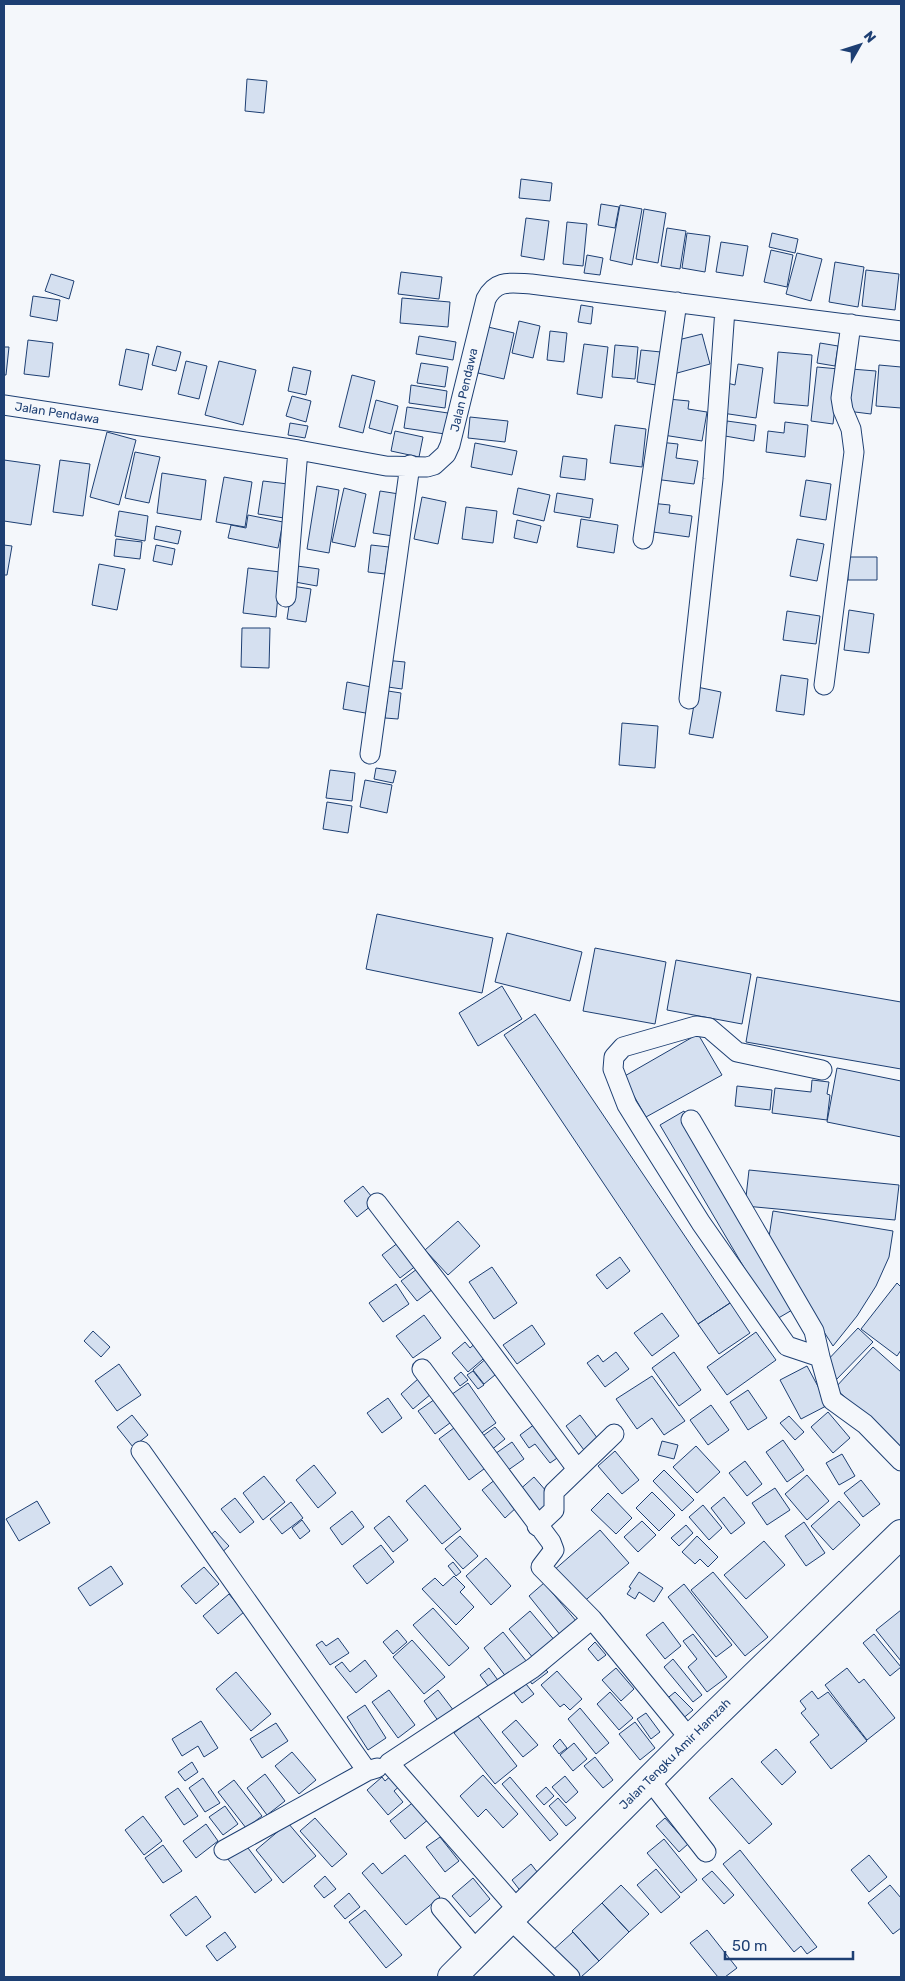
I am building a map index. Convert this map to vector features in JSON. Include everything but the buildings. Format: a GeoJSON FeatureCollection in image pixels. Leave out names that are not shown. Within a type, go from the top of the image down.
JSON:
{"type":"FeatureCollection","features":[{"type":"Feature","properties":{"kind":"highway","name":"Jalan Tengku Amir Hamzah"},"geometry":{"type":"LineString","coordinates":[[452,1977],[649,1779],[901,1534]]}},
{"type":"Feature","properties":{"kind":"street","name":"Jalan Pendawa"},"geometry":{"type":"LineString","coordinates":[[4,405],[298,450],[386,466],[410,465],[427,467],[440,461],[448,450],[455,429],[483,308],[490,292],[494,287],[500,285],[531,284],[901,331]]}},
{"type":"Feature","properties":{"kind":"street"},"geometry":{"type":"LineString","coordinates":[[643,539],[676,302]]}},
{"type":"Feature","properties":{"kind":"street"},"geometry":{"type":"LineString","coordinates":[[689,699],[713,479],[725,309]]}},
{"type":"Feature","properties":{"kind":"street"},"geometry":{"type":"LineString","coordinates":[[824,685],[854,452],[851,429],[843,410],[841,398],[851,324]]}},
{"type":"Feature","properties":{"kind":"street"},"geometry":{"type":"LineString","coordinates":[[286,597],[298,450]]}},
{"type":"Feature","properties":{"kind":"street"},"geometry":{"type":"LineString","coordinates":[[370,754],[410,465]]}},
{"type":"Feature","properties":{"kind":"street"},"geometry":{"type":"LineString","coordinates":[[820,1357],[787,1346],[701,1223],[650,1142],[627,1105],[613,1069],[614,1057],[623,1047],[696,1026],[703,1026],[714,1031],[737,1052],[822,1070]]}},
{"type":"Feature","properties":{"kind":"street"},"geometry":{"type":"LineString","coordinates":[[691,1120],[814,1331],[832,1400],[865,1424],[901,1461]]}},
{"type":"Feature","properties":{"kind":"street"},"geometry":{"type":"LineString","coordinates":[[377,1203],[577,1469]]}},
{"type":"Feature","properties":{"kind":"street"},"geometry":{"type":"LineString","coordinates":[[422,1369],[554,1547],[552,1553],[541,1567],[592,1619],[690,1739]]}},
{"type":"Feature","properties":{"kind":"street"},"geometry":{"type":"LineString","coordinates":[[537,1526],[554,1510],[554,1492],[614,1434]]}},
{"type":"Feature","properties":{"kind":"street"},"geometry":{"type":"LineString","coordinates":[[141,1451],[367,1771]]}},
{"type":"Feature","properties":{"kind":"street"},"geometry":{"type":"LineString","coordinates":[[224,1850],[367,1771],[389,1763],[534,1668],[592,1619]]}},
{"type":"Feature","properties":{"kind":"street"},"geometry":{"type":"LineString","coordinates":[[389,1763],[514,1915],[570,1977]]}},
{"type":"Feature","properties":{"kind":"street"},"geometry":{"type":"LineString","coordinates":[[649,1779],[706,1852]]}},
{"type":"Feature","properties":{"kind":"street"},"geometry":{"type":"LineString","coordinates":[[441,1908],[478,1952]]}}]}
